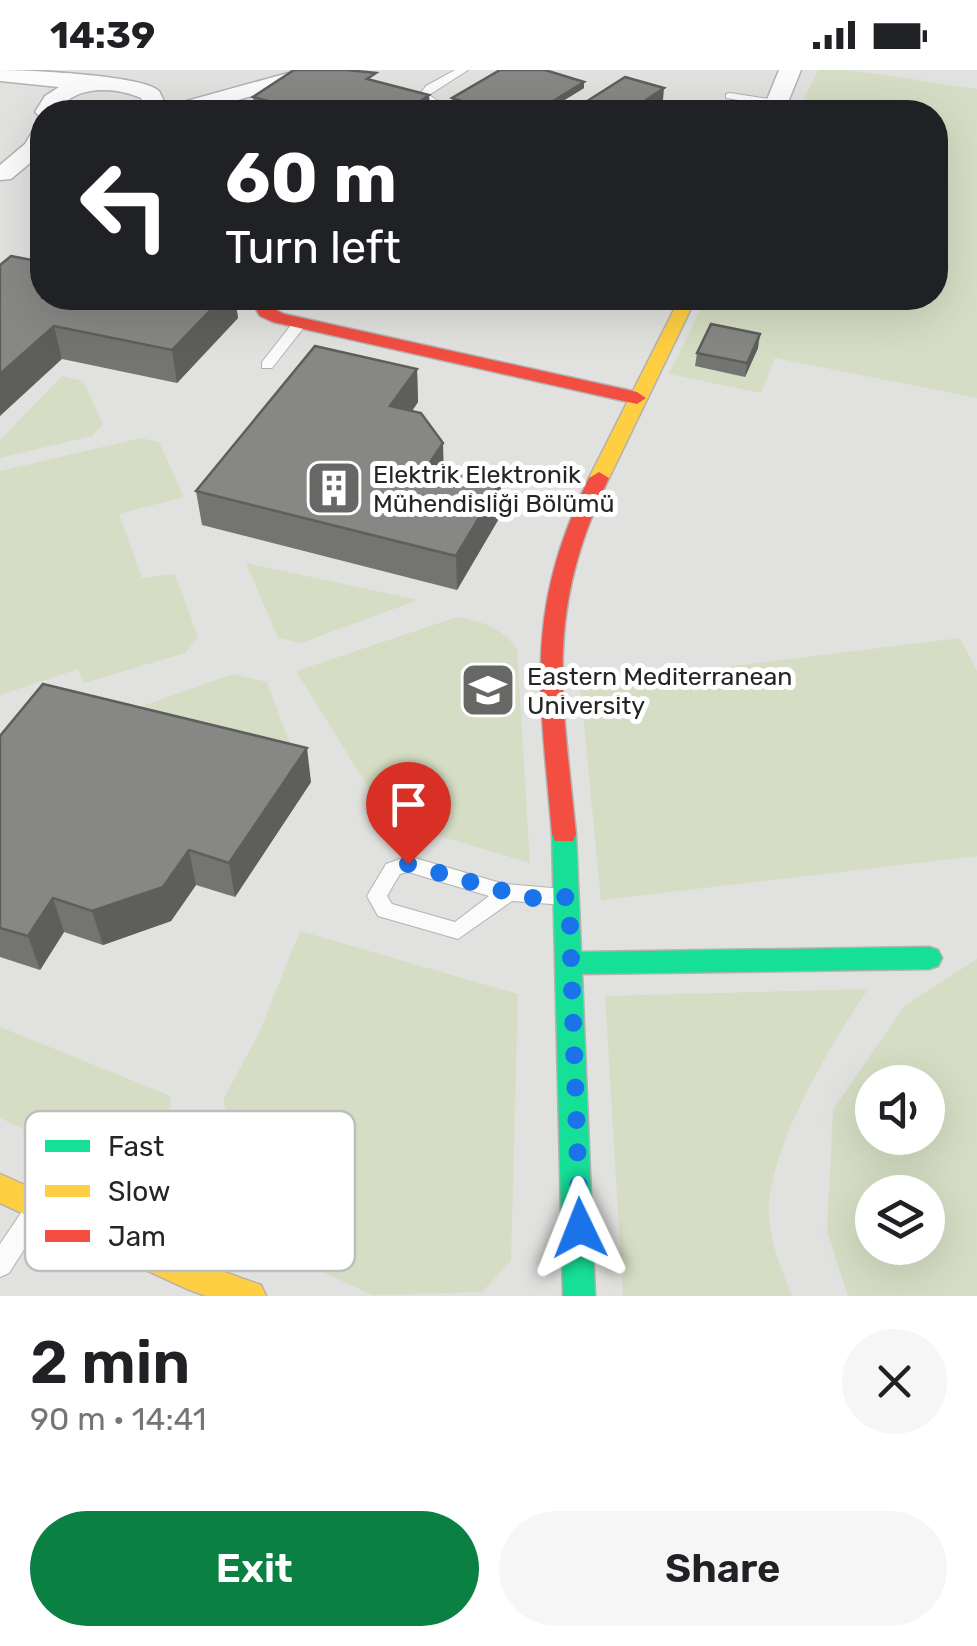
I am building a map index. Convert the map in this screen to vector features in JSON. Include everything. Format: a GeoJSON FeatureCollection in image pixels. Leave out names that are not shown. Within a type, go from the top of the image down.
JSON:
{"type":"FeatureCollection","features":[{"type":"Feature","properties":{"kind":"street"},"geometry":{"type":"LineString","coordinates":[[218,100],[322,70]]}},
{"type":"Feature","properties":{"kind":"street"},"geometry":{"type":"LineString","coordinates":[[778,100],[790,70]]}},
{"type":"Feature","properties":{"kind":"street"},"geometry":{"type":"LineString","coordinates":[[14,74],[113,84],[254,90]]}},
{"type":"Feature","properties":{"kind":"street"},"geometry":{"type":"LineString","coordinates":[[14,74],[36,100]]}},
{"type":"Feature","properties":{"kind":"street"},"geometry":{"type":"LineString","coordinates":[[54,100],[64,94],[113,84],[150,94],[152,100]]}},
{"type":"Feature","properties":{"kind":"street"},"geometry":{"type":"LineString","coordinates":[[1,174],[30,151]]}},
{"type":"Feature","properties":{"kind":"street"},"geometry":{"type":"LineString","coordinates":[[1,174],[30,163]]}},
{"type":"Feature","properties":{"kind":"street"},"geometry":{"type":"LineString","coordinates":[[265,310],[300,323],[637,398]]}},
{"type":"Feature","properties":{"kind":"street"},"geometry":{"type":"LineString","coordinates":[[578,1296],[569,897],[551,672],[552,627],[564,568],[588,500],[682,310]]}},
{"type":"Feature","properties":{"kind":"street"},"geometry":{"type":"LineString","coordinates":[[570,963],[928,958]]}},
{"type":"Feature","properties":{"kind":"street"},"geometry":{"type":"LineString","coordinates":[[0,1188],[25,1199]]}},
{"type":"Feature","properties":{"kind":"street"},"geometry":{"type":"LineString","coordinates":[[183,1271],[250,1296]]}},
{"type":"Feature","properties":{"kind":"lane"},"geometry":{"type":"LineString","coordinates":[[430,100],[424,96],[430,88],[462,70]]}},
{"type":"Feature","properties":{"kind":"lane"},"geometry":{"type":"LineString","coordinates":[[730,96],[745,100]]}},
{"type":"Feature","properties":{"kind":"lane"},"geometry":{"type":"LineString","coordinates":[[267,365],[300,323]]}},
{"type":"Feature","properties":{"kind":"lane"},"geometry":{"type":"LineString","coordinates":[[507,894],[458,930],[385,910],[377,896],[393,869],[408,864],[507,894],[569,897]]}},
{"type":"Feature","properties":{"kind":"lane"},"geometry":{"type":"LineString","coordinates":[[0,1264],[25,1226]]}},
{"type":"Feature","properties":{"kind":"green space"},"geometry":{"type":"Polygon","coordinates":[[[818,70],[848,70],[977,89],[977,398],[775,358],[761,393],[669,374],[700,310],[948,310],[948,100],[804,100],[818,70]]]}},
{"type":"Feature","properties":{"kind":"green space"},"geometry":{"type":"Polygon","coordinates":[[[62,376],[83,381],[103,424],[92,436],[0,458],[0,440],[62,376]]]}},
{"type":"Feature","properties":{"kind":"green space"},"geometry":{"type":"Polygon","coordinates":[[[141,438],[159,442],[184,497],[119,514],[142,578],[175,574],[198,637],[185,653],[84,683],[78,669],[0,695],[0,471],[141,438]]]}},
{"type":"Feature","properties":{"kind":"green space"},"geometry":{"type":"Polygon","coordinates":[[[246,563],[418,600],[301,643],[278,638],[246,563]]]}},
{"type":"Feature","properties":{"kind":"green space"},"geometry":{"type":"Polygon","coordinates":[[[457,617],[491,627],[517,649],[530,863],[389,821],[296,671],[457,617]]]}},
{"type":"Feature","properties":{"kind":"green space"},"geometry":{"type":"Polygon","coordinates":[[[960,638],[977,671],[977,856],[601,900],[580,685],[960,638]]]}},
{"type":"Feature","properties":{"kind":"green space"},"geometry":{"type":"Polygon","coordinates":[[[233,674],[267,682],[295,757],[114,716],[233,674]]]}},
{"type":"Feature","properties":{"kind":"green space"},"geometry":{"type":"Polygon","coordinates":[[[300,931],[518,994],[511,1261],[482,1292],[372,1295],[321,1271],[355,1271],[355,1111],[227,1111],[223,1100],[259,1033],[300,931]]]}},
{"type":"Feature","properties":{"kind":"green space"},"geometry":{"type":"Polygon","coordinates":[[[977,959],[977,1296],[848,1296],[827,1231],[833,1110],[855,1078],[855,1155],[945,1155],[945,1065],[864,1065],[904,1006],[977,959]]]}},
{"type":"Feature","properties":{"kind":"green space"},"geometry":{"type":"Polygon","coordinates":[[[868,989],[804,1097],[771,1188],[772,1235],[792,1296],[623,1296],[605,996],[868,989]]]}},
{"type":"Feature","properties":{"kind":"green space"},"geometry":{"type":"Polygon","coordinates":[[[0,1027],[171,1096],[169,1111],[25,1111],[25,1130],[0,1118],[0,1027]]]}},
{"type":"Feature","properties":{"kind":"building"},"geometry":{"type":"Polygon","coordinates":[[[294,70],[376,73],[367,79],[429,95],[422,100],[253,97],[294,70]]]}},
{"type":"Feature","properties":{"kind":"building"},"geometry":{"type":"Polygon","coordinates":[[[500,70],[545,70],[584,82],[555,100],[452,98],[500,70]]]}},
{"type":"Feature","properties":{"kind":"building"},"geometry":{"type":"Polygon","coordinates":[[[625,77],[664,88],[646,100],[589,100],[625,77]]]}},
{"type":"Feature","properties":{"kind":"building"},"geometry":{"type":"Polygon","coordinates":[[[11,256],[30,260],[30,310],[210,310],[172,350],[54,326],[0,374],[0,265],[11,256]]]}},
{"type":"Feature","properties":{"kind":"building"},"geometry":{"type":"Polygon","coordinates":[[[711,324],[760,334],[747,363],[697,353],[711,324]]]}},
{"type":"Feature","properties":{"kind":"building","name":"Elektrik Elektronik Mühendisliği Bölümü"},"geometry":{"type":"Polygon","coordinates":[[[315,346],[417,369],[390,406],[421,413],[443,443],[429,464],[501,481],[456,556],[196,491],[315,346]]]}},
{"type":"Feature","properties":{"kind":"building"},"geometry":{"type":"Polygon","coordinates":[[[43,684],[307,748],[229,863],[189,850],[163,887],[92,911],[53,898],[28,936],[0,928],[0,736],[43,684]]]}},
{"type":"Feature","properties":{"kind":"traffic: fast"},"geometry":{"type":"LineString","coordinates":[[564,834],[579,1296]]}},
{"type":"Feature","properties":{"kind":"traffic: fast"},"geometry":{"type":"LineString","coordinates":[[570,963],[929,958]]}},
{"type":"Feature","properties":{"kind":"traffic: slow"},"geometry":{"type":"LineString","coordinates":[[599,478],[682,310]]}},
{"type":"Feature","properties":{"kind":"traffic: slow"},"geometry":{"type":"LineString","coordinates":[[0,1188],[25,1199]]}},
{"type":"Feature","properties":{"kind":"traffic: slow"},"geometry":{"type":"LineString","coordinates":[[183,1271],[250,1296]]}},
{"type":"Feature","properties":{"kind":"traffic: jam"},"geometry":{"type":"LineString","coordinates":[[265,310],[279,318],[637,398]]}},
{"type":"Feature","properties":{"kind":"traffic: jam"},"geometry":{"type":"LineString","coordinates":[[564,834],[551,703],[552,625],[570,550],[599,478]]}},
{"type":"Feature","properties":{"kind":"place","name":"Elektrik Elektronik Mühendisliği Bölümü"},"geometry":{"type":"Point","coordinates":[334,488]}},
{"type":"Feature","properties":{"kind":"place","name":"Eastern Mediterranean University"},"geometry":{"type":"Point","coordinates":[488,690]}},
{"type":"Feature","properties":{"kind":"route"},"geometry":{"type":"LineString","coordinates":[[408,864],[507,894],[569,897],[580,1228]]}}]}
